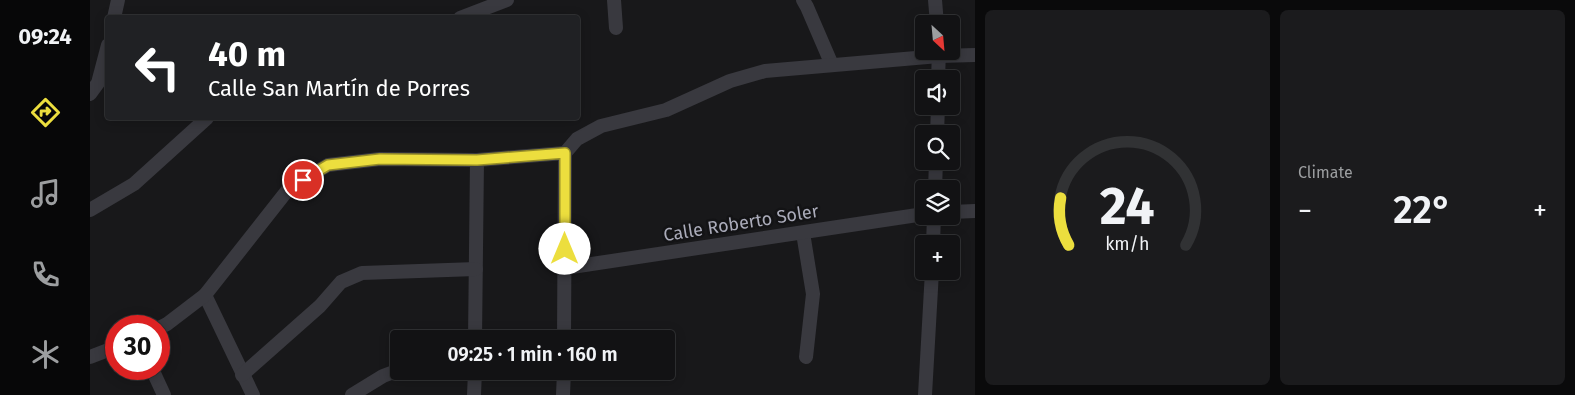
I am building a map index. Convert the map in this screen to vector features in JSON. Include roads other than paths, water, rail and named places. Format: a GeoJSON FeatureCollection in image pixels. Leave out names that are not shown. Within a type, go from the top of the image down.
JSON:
{"type":"FeatureCollection","features":[{"type":"Feature","properties":{"kind":"street"},"geometry":{"type":"LineString","coordinates":[[115,15],[118,0]]}},
{"type":"Feature","properties":{"kind":"street"},"geometry":{"type":"LineString","coordinates":[[614,0],[616,28]]}},
{"type":"Feature","properties":{"kind":"street"},"geometry":{"type":"LineString","coordinates":[[803,0],[832,64]]}},
{"type":"Feature","properties":{"kind":"street"},"geometry":{"type":"LineString","coordinates":[[935,0],[936,15]]}},
{"type":"Feature","properties":{"kind":"street"},"geometry":{"type":"LineString","coordinates":[[467,15],[501,1]]}},
{"type":"Feature","properties":{"kind":"street"},"geometry":{"type":"LineString","coordinates":[[960,55],[975,55]]}},
{"type":"Feature","properties":{"kind":"street"},"geometry":{"type":"LineString","coordinates":[[90,94],[98,83],[105,56]]}},
{"type":"Feature","properties":{"kind":"street"},"geometry":{"type":"LineString","coordinates":[[564,330],[565,153],[577,138],[601,126],[666,110],[730,81],[765,71],[915,56]]}},
{"type":"Feature","properties":{"kind":"street"},"geometry":{"type":"LineString","coordinates":[[90,210],[134,184],[205,120]]}},
{"type":"Feature","properties":{"kind":"street"},"geometry":{"type":"LineString","coordinates":[[170,322],[205,296],[290,187],[328,165],[380,159],[477,160],[565,153]]}},
{"type":"Feature","properties":{"kind":"street"},"geometry":{"type":"LineString","coordinates":[[475,330],[477,160]]}},
{"type":"Feature","properties":{"kind":"street"},"geometry":{"type":"LineString","coordinates":[[960,212],[975,211]]}},
{"type":"Feature","properties":{"kind":"street","name":"Calle Roberto Soler"},"geometry":{"type":"LineString","coordinates":[[565,268],[915,215]]}},
{"type":"Feature","properties":{"kind":"street"},"geometry":{"type":"LineString","coordinates":[[802,233],[813,294],[806,357]]}},
{"type":"Feature","properties":{"kind":"street"},"geometry":{"type":"LineString","coordinates":[[242,375],[320,306],[341,282],[362,273],[476,269]]}},
{"type":"Feature","properties":{"kind":"street"},"geometry":{"type":"LineString","coordinates":[[925,395],[931,280]]}},
{"type":"Feature","properties":{"kind":"street"},"geometry":{"type":"LineString","coordinates":[[205,296],[253,395]]}},
{"type":"Feature","properties":{"kind":"street"},"geometry":{"type":"LineString","coordinates":[[90,357],[105,351]]}},
{"type":"Feature","properties":{"kind":"street"},"geometry":{"type":"LineString","coordinates":[[352,395],[390,374]]}},
{"type":"Feature","properties":{"kind":"street"},"geometry":{"type":"LineString","coordinates":[[157,380],[164,395]]}},
{"type":"Feature","properties":{"kind":"street"},"geometry":{"type":"LineString","coordinates":[[474,380],[474,395]]}},
{"type":"Feature","properties":{"kind":"street"},"geometry":{"type":"LineString","coordinates":[[563,395],[564,380]]}}]}
